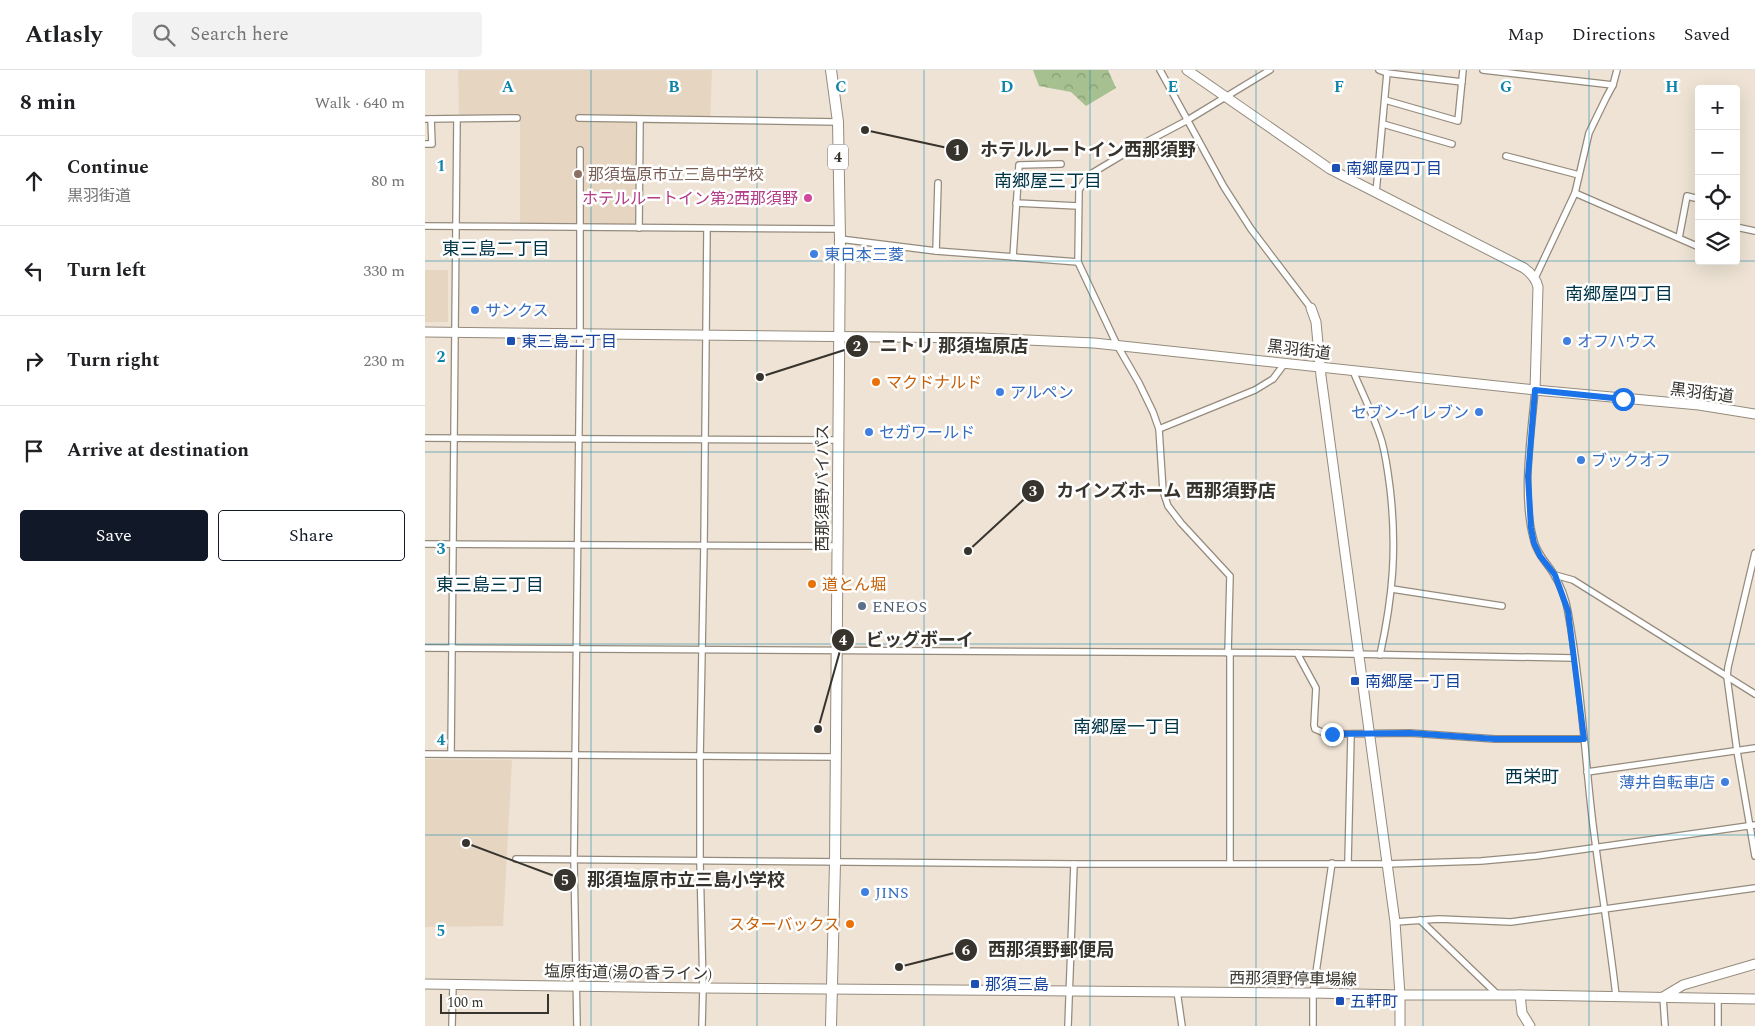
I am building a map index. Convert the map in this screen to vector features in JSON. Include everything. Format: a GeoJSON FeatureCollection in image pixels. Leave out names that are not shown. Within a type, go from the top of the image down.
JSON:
{"type":"FeatureCollection","features":[{"type":"Feature","properties":{"kind":"highway","name":"西那須野バイパス"},"geometry":{"type":"LineString","coordinates":[[831,70],[838,122],[840,234],[835,863],[831,1026]]}},
{"type":"Feature","properties":{"kind":"street"},"geometry":{"type":"LineString","coordinates":[[1161,70],[1224,187],[1251,228],[1311,308],[1317,329],[1320,366],[1395,922],[1401,1026]]}},
{"type":"Feature","properties":{"kind":"street"},"geometry":{"type":"LineString","coordinates":[[1187,70],[1317,162],[1524,268],[1535,278],[1538,287],[1535,390],[1528,476],[1531,528],[1534,543],[1540,556],[1555,575],[1568,611],[1616,996]]}},
{"type":"Feature","properties":{"kind":"street"},"geometry":{"type":"LineString","coordinates":[[1231,863],[1230,576],[1168,506],[1163,491],[1159,429],[1153,412],[1117,345],[1078,262],[1078,206],[1079,190],[1089,175],[1271,70]]}},
{"type":"Feature","properties":{"kind":"street"},"geometry":{"type":"LineString","coordinates":[[1379,70],[1387,73],[1462,82]]}},
{"type":"Feature","properties":{"kind":"street"},"geometry":{"type":"LineString","coordinates":[[1385,100],[1458,121],[1463,70]]}},
{"type":"Feature","properties":{"kind":"street"},"geometry":{"type":"LineString","coordinates":[[1483,70],[1613,86]]}},
{"type":"Feature","properties":{"kind":"street"},"geometry":{"type":"LineString","coordinates":[[1535,278],[1575,193],[1589,133],[1613,86],[1617,70]]}},
{"type":"Feature","properties":{"kind":"street"},"geometry":{"type":"LineString","coordinates":[[1376,193],[1387,73]]}},
{"type":"Feature","properties":{"kind":"street"},"geometry":{"type":"LineString","coordinates":[[425,144],[432,144],[428,119],[517,118]]}},
{"type":"Feature","properties":{"kind":"street"},"geometry":{"type":"LineString","coordinates":[[579,118],[838,122]]}},
{"type":"Feature","properties":{"kind":"street"},"geometry":{"type":"LineString","coordinates":[[451,754],[457,119]]}},
{"type":"Feature","properties":{"kind":"street"},"geometry":{"type":"LineString","coordinates":[[639,228],[640,120]]}},
{"type":"Feature","properties":{"kind":"street"},"geometry":{"type":"LineString","coordinates":[[1383,124],[1452,144]]}},
{"type":"Feature","properties":{"kind":"street"},"geometry":{"type":"LineString","coordinates":[[577,1026],[574,859],[578,438],[581,335],[580,150]]}},
{"type":"Feature","properties":{"kind":"street"},"geometry":{"type":"LineString","coordinates":[[1506,156],[1579,175]]}},
{"type":"Feature","properties":{"kind":"street"},"geometry":{"type":"LineString","coordinates":[[1013,257],[1019,165],[1061,164]]}},
{"type":"Feature","properties":{"kind":"street"},"geometry":{"type":"LineString","coordinates":[[936,251],[938,183]]}},
{"type":"Feature","properties":{"kind":"street"},"geometry":{"type":"LineString","coordinates":[[1575,193],[1695,245]]}},
{"type":"Feature","properties":{"kind":"street"},"geometry":{"type":"LineString","coordinates":[[1679,238],[1687,196],[1695,198]]}},
{"type":"Feature","properties":{"kind":"street"},"geometry":{"type":"LineString","coordinates":[[1017,204],[1078,206]]}},
{"type":"Feature","properties":{"kind":"street"},"geometry":{"type":"LineString","coordinates":[[425,226],[707,229],[840,234],[936,251],[1078,262]]}},
{"type":"Feature","properties":{"kind":"street"},"geometry":{"type":"LineString","coordinates":[[1740,228],[1755,231]]}},
{"type":"Feature","properties":{"kind":"street"},"geometry":{"type":"LineString","coordinates":[[702,1026],[700,757],[707,229]]}},
{"type":"Feature","properties":{"kind":"street","name":"黒羽街道"},"geometry":{"type":"LineString","coordinates":[[425,332],[838,338],[981,338],[1084,342],[1535,390],[1699,405],[1755,414]]}},
{"type":"Feature","properties":{"kind":"street"},"geometry":{"type":"LineString","coordinates":[[1159,429],[1255,390],[1273,379],[1285,362]]}},
{"type":"Feature","properties":{"kind":"street"},"geometry":{"type":"LineString","coordinates":[[1353,371],[1381,441],[1386,461],[1393,517],[1394,566],[1392,588],[1380,655]]}},
{"type":"Feature","properties":{"kind":"street"},"geometry":{"type":"LineString","coordinates":[[425,438],[837,440]]}},
{"type":"Feature","properties":{"kind":"street"},"geometry":{"type":"LineString","coordinates":[[425,544],[837,546]]}},
{"type":"Feature","properties":{"kind":"street"},"geometry":{"type":"LineString","coordinates":[[1755,553],[1727,677],[1737,751],[1753,825],[1755,855]]}},
{"type":"Feature","properties":{"kind":"street"},"geometry":{"type":"LineString","coordinates":[[1555,575],[1573,580],[1755,694]]}},
{"type":"Feature","properties":{"kind":"street"},"geometry":{"type":"LineString","coordinates":[[1392,588],[1501,606]]}},
{"type":"Feature","properties":{"kind":"street"},"geometry":{"type":"LineString","coordinates":[[425,648],[702,651],[1297,652],[1575,658]]}},
{"type":"Feature","properties":{"kind":"street"},"geometry":{"type":"LineString","coordinates":[[1297,652],[1315,688],[1314,725],[1315,729],[1322,732],[1351,735],[1410,733],[1495,739],[1584,739]]}},
{"type":"Feature","properties":{"kind":"street"},"geometry":{"type":"LineString","coordinates":[[1348,862],[1351,735]]}},
{"type":"Feature","properties":{"kind":"street"},"geometry":{"type":"LineString","coordinates":[[1587,772],[1755,748]]}},
{"type":"Feature","properties":{"kind":"street"},"geometry":{"type":"LineString","coordinates":[[425,754],[835,757]]}},
{"type":"Feature","properties":{"kind":"street"},"geometry":{"type":"LineString","coordinates":[[516,859],[835,863],[1348,862],[1387,864],[1499,860],[1753,825]]}},
{"type":"Feature","properties":{"kind":"street"},"geometry":{"type":"LineString","coordinates":[[1313,1026],[1313,993],[1332,863]]}},
{"type":"Feature","properties":{"kind":"street"},"geometry":{"type":"LineString","coordinates":[[1068,1026],[1074,864]]}},
{"type":"Feature","properties":{"kind":"street"},"geometry":{"type":"LineString","coordinates":[[1395,922],[1420,920],[1511,922],[1755,888]]}},
{"type":"Feature","properties":{"kind":"street"},"geometry":{"type":"LineString","coordinates":[[1420,920],[1498,995]]}},
{"type":"Feature","properties":{"kind":"street"},"geometry":{"type":"LineString","coordinates":[[1665,1026],[1663,997],[1683,985],[1755,964]]}},
{"type":"Feature","properties":{"kind":"street","name":"塩原街道(湯の香ライン)"},"geometry":{"type":"LineString","coordinates":[[425,984],[831,990]]}},
{"type":"Feature","properties":{"kind":"street"},"geometry":{"type":"LineString","coordinates":[[453,984],[453,1026]]}},
{"type":"Feature","properties":{"kind":"street","name":"西那須野停車場線"},"geometry":{"type":"LineString","coordinates":[[831,990],[1177,991],[1400,996],[1520,995],[1755,999]]}},
{"type":"Feature","properties":{"kind":"street"},"geometry":{"type":"LineString","coordinates":[[1177,991],[1182,1026]]}},
{"type":"Feature","properties":{"kind":"street"},"geometry":{"type":"LineString","coordinates":[[1520,995],[1522,1013],[1530,1026]]}},
{"type":"Feature","properties":{"kind":"street"},"geometry":{"type":"LineString","coordinates":[[1718,998],[1718,1026]]}},
{"type":"Feature","properties":{"kind":"shaded area","name":"那須塩原市立三島中学校"},"geometry":{"type":"Polygon","coordinates":[[[458,70],[712,70],[710,124],[636,124],[636,225],[520,223],[520,116],[459,115],[458,70]]]}},
{"type":"Feature","properties":{"kind":"shaded area"},"geometry":{"type":"Polygon","coordinates":[[[425,270],[448,270],[448,322],[425,322],[425,270]]]}},
{"type":"Feature","properties":{"kind":"shaded area"},"geometry":{"type":"Polygon","coordinates":[[[425,759],[512,760],[503,926],[425,927],[425,759]]]}},
{"type":"Feature","properties":{"kind":"green space"},"geometry":{"type":"Polygon","coordinates":[[[1033,70],[1108,70],[1116,88],[1086,106],[1071,92],[1039,86],[1033,70]]]}},
{"type":"Feature","properties":{"kind":"place","name":"ホテルルートイン西那須野"},"geometry":{"type":"Point","coordinates":[865,130]}},
{"type":"Feature","properties":{"kind":"place","name":"南郷屋四丁目"},"geometry":{"type":"Point","coordinates":[1336,168]}},
{"type":"Feature","properties":{"kind":"place","name":"那須塩原市立三島中学校"},"geometry":{"type":"Point","coordinates":[578,174]}},
{"type":"Feature","properties":{"kind":"place","name":"ホテルルートイン第2西那須野"},"geometry":{"type":"Point","coordinates":[808,198]}},
{"type":"Feature","properties":{"kind":"place","name":"東日本三菱"},"geometry":{"type":"Point","coordinates":[814,254]}},
{"type":"Feature","properties":{"kind":"place","name":"サンクス"},"geometry":{"type":"Point","coordinates":[475,310]}},
{"type":"Feature","properties":{"kind":"place","name":"東三島二丁目"},"geometry":{"type":"Point","coordinates":[511,341]}},
{"type":"Feature","properties":{"kind":"place","name":"オフハウス"},"geometry":{"type":"Point","coordinates":[1567,341]}},
{"type":"Feature","properties":{"kind":"place","name":"ニトリ 那須塩原店"},"geometry":{"type":"Point","coordinates":[760,377]}},
{"type":"Feature","properties":{"kind":"place","name":"マクドナルド"},"geometry":{"type":"Point","coordinates":[876,382]}},
{"type":"Feature","properties":{"kind":"place","name":"アルペン"},"geometry":{"type":"Point","coordinates":[1000,392]}},
{"type":"Feature","properties":{"kind":"place","name":"セブン-イレブン"},"geometry":{"type":"Point","coordinates":[1479,412]}},
{"type":"Feature","properties":{"kind":"place","name":"セガワールド"},"geometry":{"type":"Point","coordinates":[869,432]}},
{"type":"Feature","properties":{"kind":"place","name":"ブックオフ"},"geometry":{"type":"Point","coordinates":[1581,460]}},
{"type":"Feature","properties":{"kind":"place","name":"カインズホーム 西那須野店"},"geometry":{"type":"Point","coordinates":[968,551]}},
{"type":"Feature","properties":{"kind":"place","name":"道とん堀"},"geometry":{"type":"Point","coordinates":[812,584]}},
{"type":"Feature","properties":{"kind":"place","name":"ENEOS"},"geometry":{"type":"Point","coordinates":[862,606]}},
{"type":"Feature","properties":{"kind":"place","name":"南郷屋一丁目"},"geometry":{"type":"Point","coordinates":[1355,681]}},
{"type":"Feature","properties":{"kind":"place","name":"ビッグボーイ"},"geometry":{"type":"Point","coordinates":[818,729]}},
{"type":"Feature","properties":{"kind":"place","name":"薄井自転車店"},"geometry":{"type":"Point","coordinates":[1725,782]}},
{"type":"Feature","properties":{"kind":"place","name":"那須塩原市立三島小学校"},"geometry":{"type":"Point","coordinates":[466,843]}},
{"type":"Feature","properties":{"kind":"place","name":"JINS"},"geometry":{"type":"Point","coordinates":[865,892]}},
{"type":"Feature","properties":{"kind":"place","name":"スターバックス"},"geometry":{"type":"Point","coordinates":[850,924]}},
{"type":"Feature","properties":{"kind":"place","name":"西那須野郵便局"},"geometry":{"type":"Point","coordinates":[899,967]}},
{"type":"Feature","properties":{"kind":"place","name":"那須三島"},"geometry":{"type":"Point","coordinates":[975,984]}},
{"type":"Feature","properties":{"kind":"place","name":"五軒町"},"geometry":{"type":"Point","coordinates":[1340,1001]}},
{"type":"Feature","properties":{"kind":"district","name":"南郷屋三丁目"},"geometry":{"type":"Point","coordinates":[1048,181]}},
{"type":"Feature","properties":{"kind":"district","name":"東三島二丁目"},"geometry":{"type":"Point","coordinates":[496,249]}},
{"type":"Feature","properties":{"kind":"district","name":"南郷屋四丁目"},"geometry":{"type":"Point","coordinates":[1619,294]}},
{"type":"Feature","properties":{"kind":"district","name":"東三島三丁目"},"geometry":{"type":"Point","coordinates":[490,585]}},
{"type":"Feature","properties":{"kind":"district","name":"南郷屋一丁目"},"geometry":{"type":"Point","coordinates":[1127,727]}},
{"type":"Feature","properties":{"kind":"district","name":"西栄町"},"geometry":{"type":"Point","coordinates":[1532,777]}},
{"type":"Feature","properties":{"kind":"route"},"geometry":{"type":"LineString","coordinates":[[1332,734],[1410,733],[1495,739],[1584,739],[1568,611],[1555,575],[1540,556],[1534,543],[1531,528],[1528,476],[1535,390],[1623,399]]}}]}
